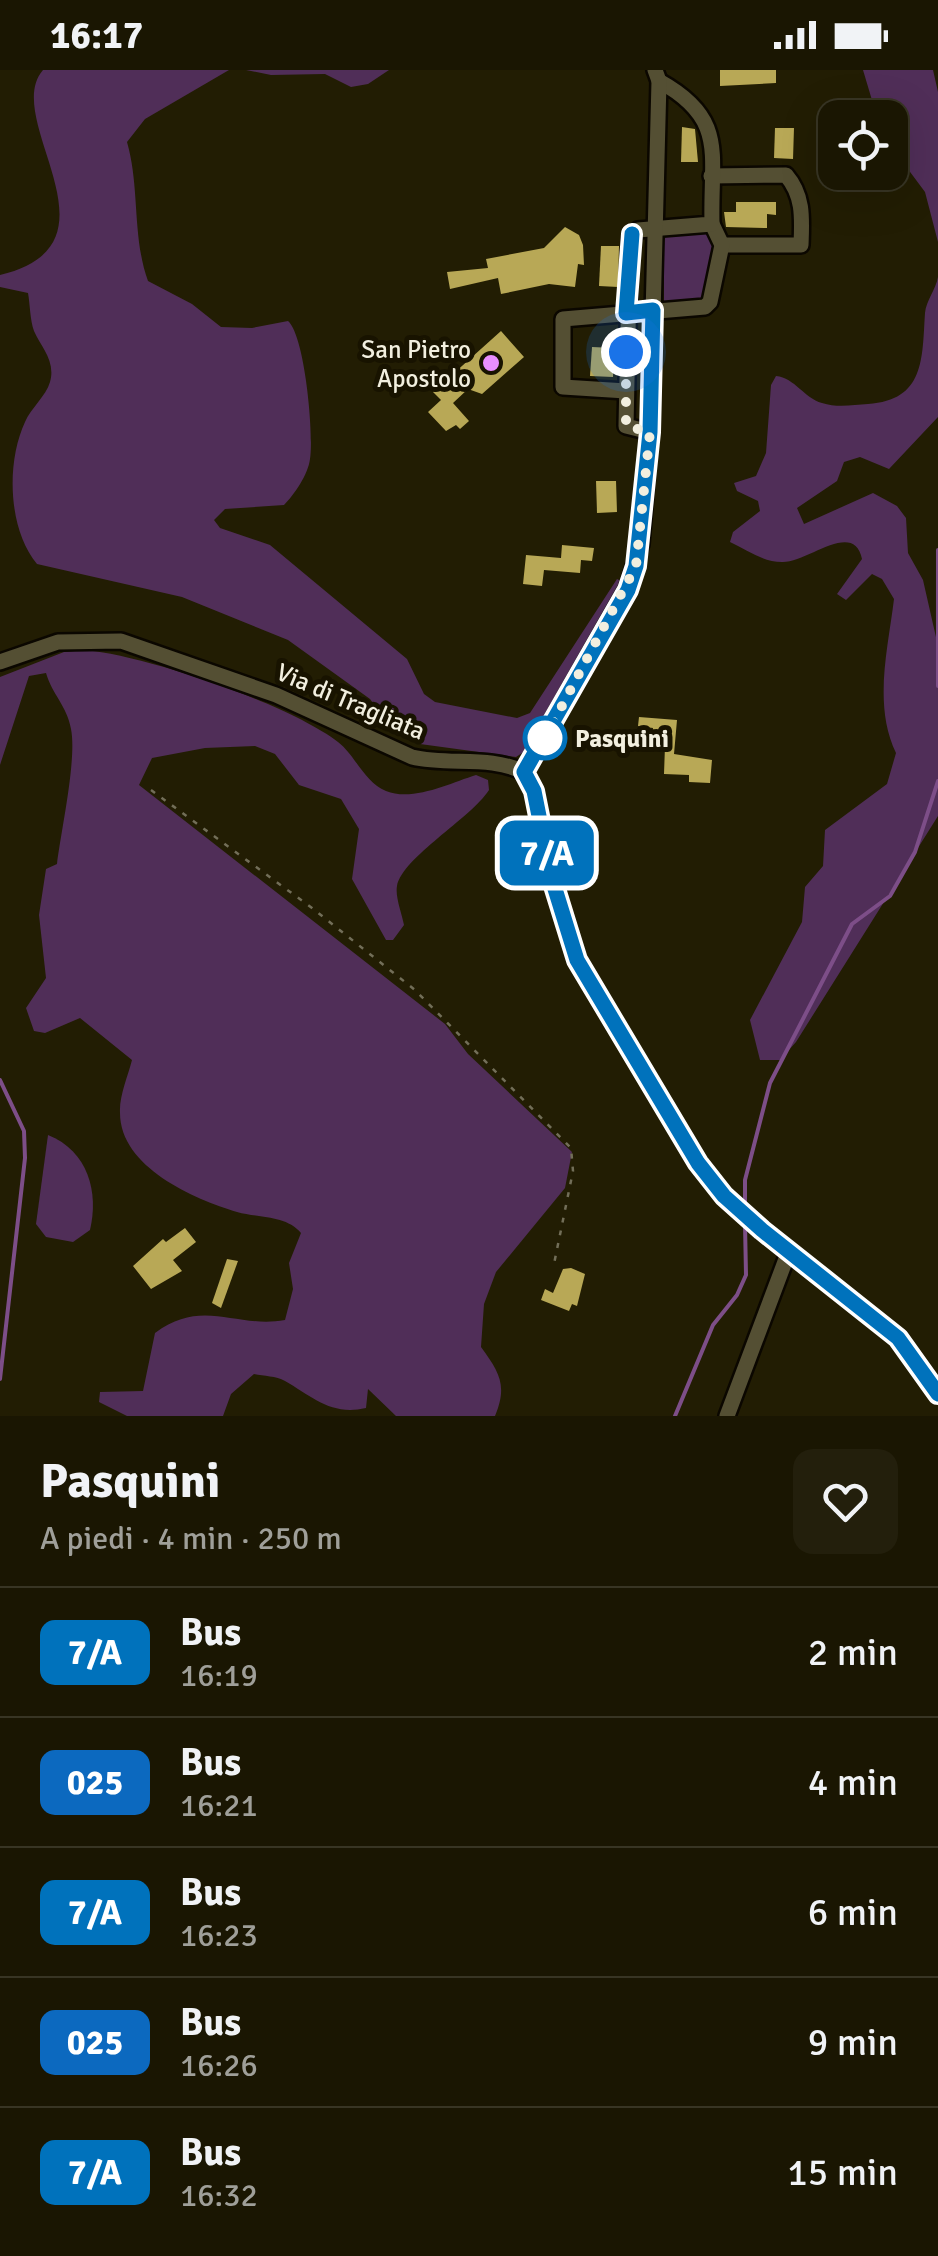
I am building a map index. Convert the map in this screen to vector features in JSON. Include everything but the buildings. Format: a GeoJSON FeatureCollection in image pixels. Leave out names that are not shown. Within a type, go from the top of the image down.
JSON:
{"type":"FeatureCollection","features":[{"type":"Feature","properties":{"kind":"street"},"geometry":{"type":"LineString","coordinates":[[626,391],[563,388],[564,319],[696,310],[710,302],[722,245],[712,224],[710,128],[689,97],[657,75]]}},
{"type":"Feature","properties":{"kind":"street"},"geometry":{"type":"LineString","coordinates":[[657,75],[650,432],[636,566],[628,590],[524,772],[534,791],[551,876],[577,960],[698,1163],[724,1196],[762,1230],[898,1338],[938,1394]]}},
{"type":"Feature","properties":{"kind":"street"},"geometry":{"type":"LineString","coordinates":[[711,176],[786,175],[799,195],[802,210],[801,245],[722,245]]}},
{"type":"Feature","properties":{"kind":"street"},"geometry":{"type":"LineString","coordinates":[[650,432],[626,426],[630,240],[638,230],[655,226],[712,224]]}},
{"type":"Feature","properties":{"kind":"street","name":"Via di Tragliata"},"geometry":{"type":"LineString","coordinates":[[0,662],[58,642],[121,641],[276,695],[412,756],[436,763],[498,764],[524,772]]}},
{"type":"Feature","properties":{"kind":"street"},"geometry":{"type":"LineString","coordinates":[[727,1416],[789,1251]]}},
{"type":"Feature","properties":{"kind":"path"},"geometry":{"type":"LineString","coordinates":[[151,790],[312,908],[415,990],[573,1150],[560,1252],[554,1264]]}},
{"type":"Feature","properties":{"kind":"shaded area"},"geometry":{"type":"Polygon","coordinates":[[[43,70],[229,70],[145,119],[127,142],[148,281],[192,304],[221,327],[252,328],[288,321],[299,345],[311,429],[306,472],[284,505],[225,509],[214,520],[220,528],[270,545],[407,659],[424,694],[435,702],[517,718],[530,713],[617,579],[621,581],[531,747],[516,757],[420,744],[393,730],[370,699],[288,640],[182,597],[37,564],[20,533],[13,476],[19,438],[48,387],[51,367],[34,331],[28,293],[0,287],[0,275],[37,259],[56,237],[59,210],[54,180],[36,119],[34,92],[43,70]]]}},
{"type":"Feature","properties":{"kind":"shaded area"},"geometry":{"type":"Polygon","coordinates":[[[246,70],[389,70],[368,84],[351,87],[325,74],[271,75],[246,70]]]}},
{"type":"Feature","properties":{"kind":"shaded area"},"geometry":{"type":"Polygon","coordinates":[[[863,70],[933,70],[938,92],[938,242],[925,192],[908,169],[908,100],[872,100],[863,70]]]}},
{"type":"Feature","properties":{"kind":"shaded area"},"geometry":{"type":"Polygon","coordinates":[[[664,231],[706,231],[715,247],[702,301],[664,306],[664,231]]]}},
{"type":"Feature","properties":{"kind":"shaded area"},"geometry":{"type":"Polygon","coordinates":[[[938,277],[938,417],[889,469],[860,457],[844,462],[837,481],[797,508],[804,524],[873,493],[897,506],[906,518],[908,553],[923,580],[938,646],[938,816],[796,1042],[780,1060],[760,1060],[750,1020],[802,922],[805,887],[823,866],[825,830],[887,784],[896,753],[885,716],[884,696],[894,599],[882,579],[872,574],[846,600],[837,594],[862,559],[850,543],[828,546],[782,562],[762,558],[730,542],[733,532],[760,511],[758,501],[737,491],[734,483],[756,476],[766,453],[771,385],[776,376],[789,380],[816,400],[845,406],[887,401],[910,386],[921,361],[926,308],[938,277]]]}},
{"type":"Feature","properties":{"kind":"shaded area"},"geometry":{"type":"Polygon","coordinates":[[[85,650],[180,672],[286,712],[338,742],[372,782],[386,791],[419,793],[476,775],[488,780],[489,790],[480,801],[402,875],[397,890],[404,925],[393,940],[386,940],[352,879],[359,829],[341,799],[299,785],[275,754],[255,746],[205,748],[152,758],[139,785],[445,1024],[468,1054],[572,1152],[565,1188],[496,1272],[484,1304],[481,1347],[497,1372],[501,1387],[495,1416],[396,1416],[368,1389],[366,1408],[343,1409],[323,1403],[281,1379],[254,1374],[231,1394],[223,1416],[127,1416],[99,1402],[100,1392],[143,1391],[155,1333],[172,1322],[204,1315],[267,1322],[285,1320],[293,1289],[289,1263],[301,1233],[280,1220],[245,1214],[201,1199],[162,1178],[132,1149],[123,1132],[120,1106],[132,1060],[80,1018],[45,1033],[34,1031],[26,1008],[46,978],[39,915],[46,869],[57,864],[70,776],[71,729],[46,673],[29,676],[0,765],[0,677],[64,652],[85,650]]]}},
{"type":"Feature","properties":{"kind":"shaded area"},"geometry":{"type":"Polygon","coordinates":[[[48,1135],[73,1151],[91,1187],[90,1230],[73,1242],[46,1237],[36,1224],[48,1135]]]}},
{"type":"Feature","properties":{"kind":"waterway"},"geometry":{"type":"LineString","coordinates":[[938,550],[938,686]]}},
{"type":"Feature","properties":{"kind":"waterway"},"geometry":{"type":"LineString","coordinates":[[745,1209],[745,1180],[770,1083],[852,924],[890,896],[915,852],[938,781]]}},
{"type":"Feature","properties":{"kind":"waterway"},"geometry":{"type":"LineString","coordinates":[[0,1080],[24,1131],[25,1158],[0,1379]]}},
{"type":"Feature","properties":{"kind":"waterway"},"geometry":{"type":"LineString","coordinates":[[675,1416],[713,1325],[737,1295],[746,1275],[745,1224]]}},
{"type":"Feature","properties":{"kind":"bus line","name":"7/A"},"geometry":{"type":"LineString","coordinates":[[632,234],[626,313],[653,310],[642,544],[628,590],[524,772],[534,791],[551,876],[577,960],[698,1163],[724,1196],[762,1230],[898,1338],[938,1394]]}},
{"type":"Feature","properties":{"kind":"place","name":"San Pietro Apostolo"},"geometry":{"type":"Point","coordinates":[491,363]}},
{"type":"Feature","properties":{"kind":"place","name":"Pasquini"},"geometry":{"type":"Point","coordinates":[545,738]}},
{"type":"Feature","properties":{"kind":"route"},"geometry":{"type":"LineString","coordinates":[[545,738],[628,590],[642,544],[650,432],[626,426],[626,352]]}}]}
